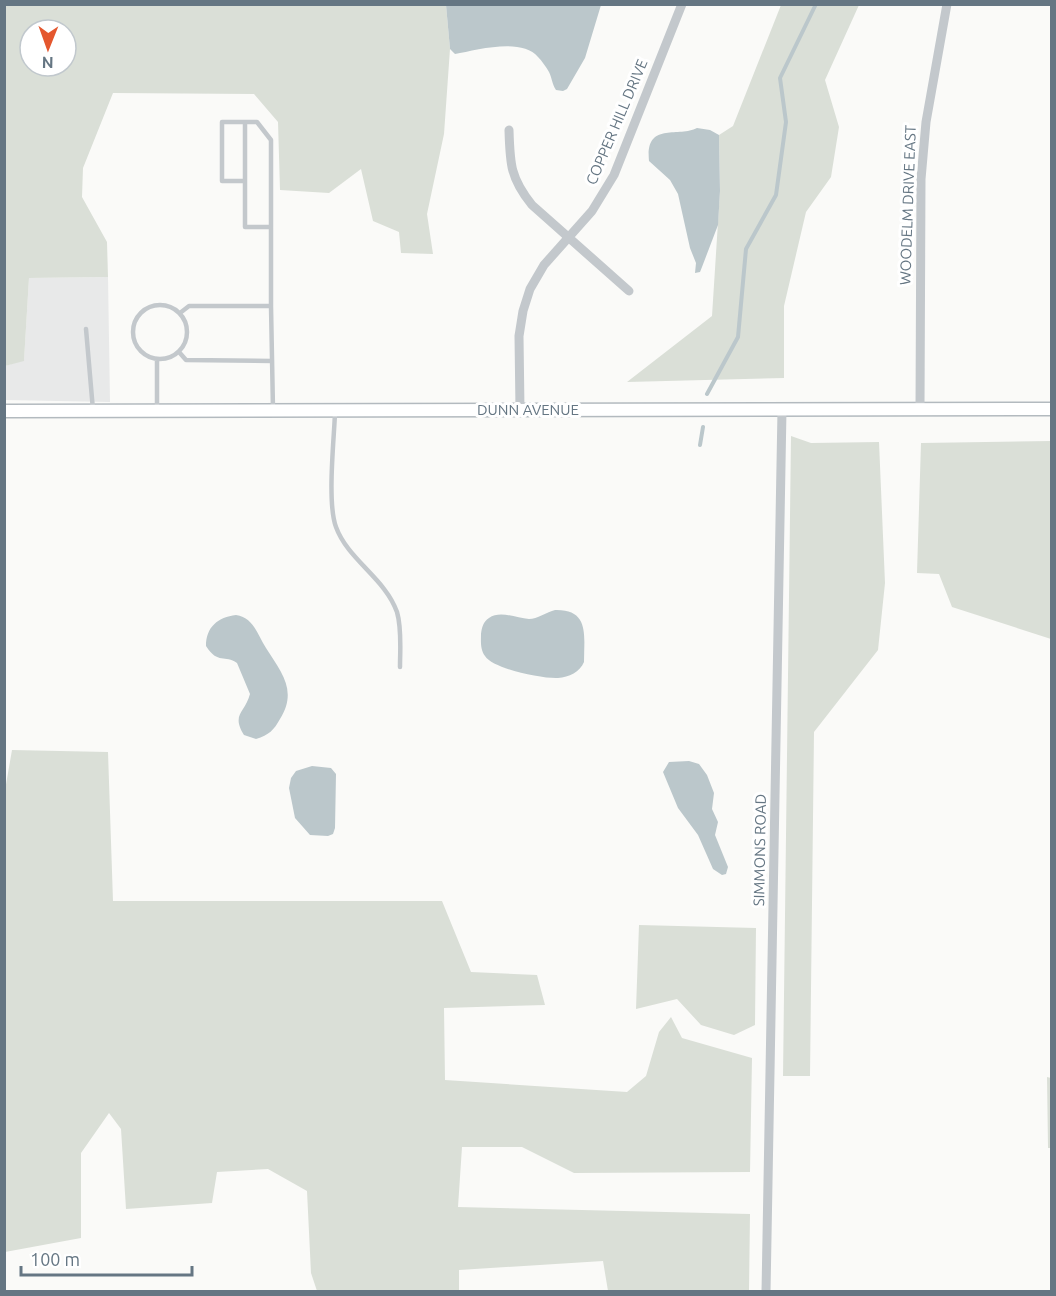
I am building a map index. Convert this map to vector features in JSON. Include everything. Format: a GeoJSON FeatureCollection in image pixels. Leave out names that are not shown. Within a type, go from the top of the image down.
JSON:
{"type":"FeatureCollection","features":[{"type":"Feature","properties":{"kind":"main road","name":"DUNN AVENUE"},"geometry":{"type":"LineString","coordinates":[[4,411],[1052,409]]}},
{"type":"Feature","properties":{"kind":"street","name":"COPPER HILL DRIVE"},"geometry":{"type":"LineString","coordinates":[[520,410],[519,336],[523,311],[530,289],[544,265],[592,211],[614,175],[682,4]]}},
{"type":"Feature","properties":{"kind":"street","name":"WOODELM DRIVE EAST"},"geometry":{"type":"LineString","coordinates":[[920,409],[921,179],[926,122],[947,4]]}},
{"type":"Feature","properties":{"kind":"street"},"geometry":{"type":"LineString","coordinates":[[509,130],[511,170],[532,204],[629,291]]}},
{"type":"Feature","properties":{"kind":"street","name":"SIMMONS ROAD"},"geometry":{"type":"LineString","coordinates":[[766,1292],[782,410]]}},
{"type":"Feature","properties":{"kind":"lane"},"geometry":{"type":"LineString","coordinates":[[245,181],[222,181],[222,122],[257,122],[271,140],[273,410]]}},
{"type":"Feature","properties":{"kind":"lane"},"geometry":{"type":"LineString","coordinates":[[245,122],[245,227],[271,227]]}},
{"type":"Feature","properties":{"kind":"lane"},"geometry":{"type":"LineString","coordinates":[[154,305],[173,307],[180,313],[188,328],[184,345],[179,352],[172,357],[157,358],[147,356],[140,350],[133,333],[138,315],[154,305]]}},
{"type":"Feature","properties":{"kind":"lane"},"geometry":{"type":"LineString","coordinates":[[180,313],[189,306],[272,306]]}},
{"type":"Feature","properties":{"kind":"lane"},"geometry":{"type":"LineString","coordinates":[[86,328],[93,411]]}},
{"type":"Feature","properties":{"kind":"lane"},"geometry":{"type":"LineString","coordinates":[[179,352],[186,360],[272,361]]}},
{"type":"Feature","properties":{"kind":"lane"},"geometry":{"type":"LineString","coordinates":[[157,358],[157,411]]}},
{"type":"Feature","properties":{"kind":"lane"},"geometry":{"type":"LineString","coordinates":[[335,410],[332,511],[336,527],[349,550],[389,597],[397,613],[400,667]]}},
{"type":"Feature","properties":{"kind":"shaded area"},"geometry":{"type":"Polygon","coordinates":[[[446,4],[601,5],[585,58],[567,89],[563,91],[556,90],[544,64],[531,51],[498,46],[455,54],[450,49],[446,4]]]}},
{"type":"Feature","properties":{"kind":"shaded area"},"geometry":{"type":"Polygon","coordinates":[[[5,5],[446,5],[450,49],[444,134],[427,214],[433,254],[401,253],[399,232],[373,221],[361,169],[329,193],[280,190],[278,122],[254,94],[113,93],[83,168],[82,197],[107,242],[108,277],[29,278],[24,361],[5,366],[5,5]]]}},
{"type":"Feature","properties":{"kind":"shaded area"},"geometry":{"type":"Polygon","coordinates":[[[781,5],[859,5],[825,80],[839,127],[831,177],[806,212],[784,306],[784,378],[627,382],[712,316],[720,191],[719,135],[733,126],[781,5]]]}},
{"type":"Feature","properties":{"kind":"shaded area"},"geometry":{"type":"Polygon","coordinates":[[[697,128],[710,130],[719,135],[720,191],[718,225],[700,272],[695,273],[696,263],[690,248],[678,194],[670,180],[649,161],[649,149],[652,140],[657,136],[697,128]]]}},
{"type":"Feature","properties":{"kind":"shaded area"},"geometry":{"type":"Polygon","coordinates":[[[108,277],[110,402],[5,400],[5,366],[24,360],[29,278],[108,277]]]}},
{"type":"Feature","properties":{"kind":"shaded area"},"geometry":{"type":"Polygon","coordinates":[[[791,436],[811,443],[879,442],[885,583],[878,650],[814,732],[810,1076],[783,1076],[791,436]]]}},
{"type":"Feature","properties":{"kind":"shaded area"},"geometry":{"type":"Polygon","coordinates":[[[1052,441],[1051,639],[952,607],[939,574],[917,573],[921,443],[1052,441]]]}},
{"type":"Feature","properties":{"kind":"shaded area"},"geometry":{"type":"Polygon","coordinates":[[[555,610],[574,614],[583,626],[584,662],[574,673],[558,678],[530,675],[498,665],[485,656],[481,634],[485,621],[489,618],[503,615],[532,619],[555,610]]]}},
{"type":"Feature","properties":{"kind":"shaded area"},"geometry":{"type":"Polygon","coordinates":[[[236,615],[247,619],[254,627],[282,673],[287,690],[288,699],[278,723],[268,734],[256,739],[244,735],[240,728],[240,714],[250,694],[237,663],[214,655],[206,646],[208,633],[214,624],[236,615]]]}},
{"type":"Feature","properties":{"kind":"shaded area"},"geometry":{"type":"Polygon","coordinates":[[[12,750],[108,752],[113,901],[442,901],[471,972],[537,975],[545,1005],[444,1008],[445,1080],[627,1092],[646,1076],[659,1032],[671,1017],[682,1038],[752,1058],[750,1172],[574,1173],[522,1147],[462,1147],[458,1207],[750,1214],[749,1291],[608,1291],[603,1261],[459,1270],[459,1291],[317,1291],[311,1273],[307,1191],[268,1169],[217,1172],[212,1203],[126,1209],[121,1129],[109,1113],[81,1153],[81,1238],[5,1252],[4,796],[12,750]]]}},
{"type":"Feature","properties":{"kind":"shaded area"},"geometry":{"type":"Polygon","coordinates":[[[689,761],[699,764],[707,775],[714,793],[712,809],[718,822],[715,835],[728,867],[726,874],[722,875],[713,869],[698,835],[678,808],[663,772],[669,762],[689,761]]]}},
{"type":"Feature","properties":{"kind":"shaded area"},"geometry":{"type":"Polygon","coordinates":[[[312,766],[331,768],[336,774],[335,828],[333,834],[328,836],[310,835],[295,818],[289,788],[291,778],[296,771],[312,766]]]}},
{"type":"Feature","properties":{"kind":"shaded area"},"geometry":{"type":"Polygon","coordinates":[[[639,925],[756,928],[755,1025],[734,1035],[701,1025],[677,999],[636,1009],[639,925]]]}},
{"type":"Feature","properties":{"kind":"shaded area"},"geometry":{"type":"Polygon","coordinates":[[[1047,1077],[1051,1078],[1051,1148],[1048,1148],[1047,1077]]]}},
{"type":"Feature","properties":{"kind":"waterway"},"geometry":{"type":"LineString","coordinates":[[707,394],[738,337],[746,249],[776,195],[786,122],[780,78],[816,4]]}},
{"type":"Feature","properties":{"kind":"waterway"},"geometry":{"type":"LineString","coordinates":[[700,445],[703,427]]}}]}
